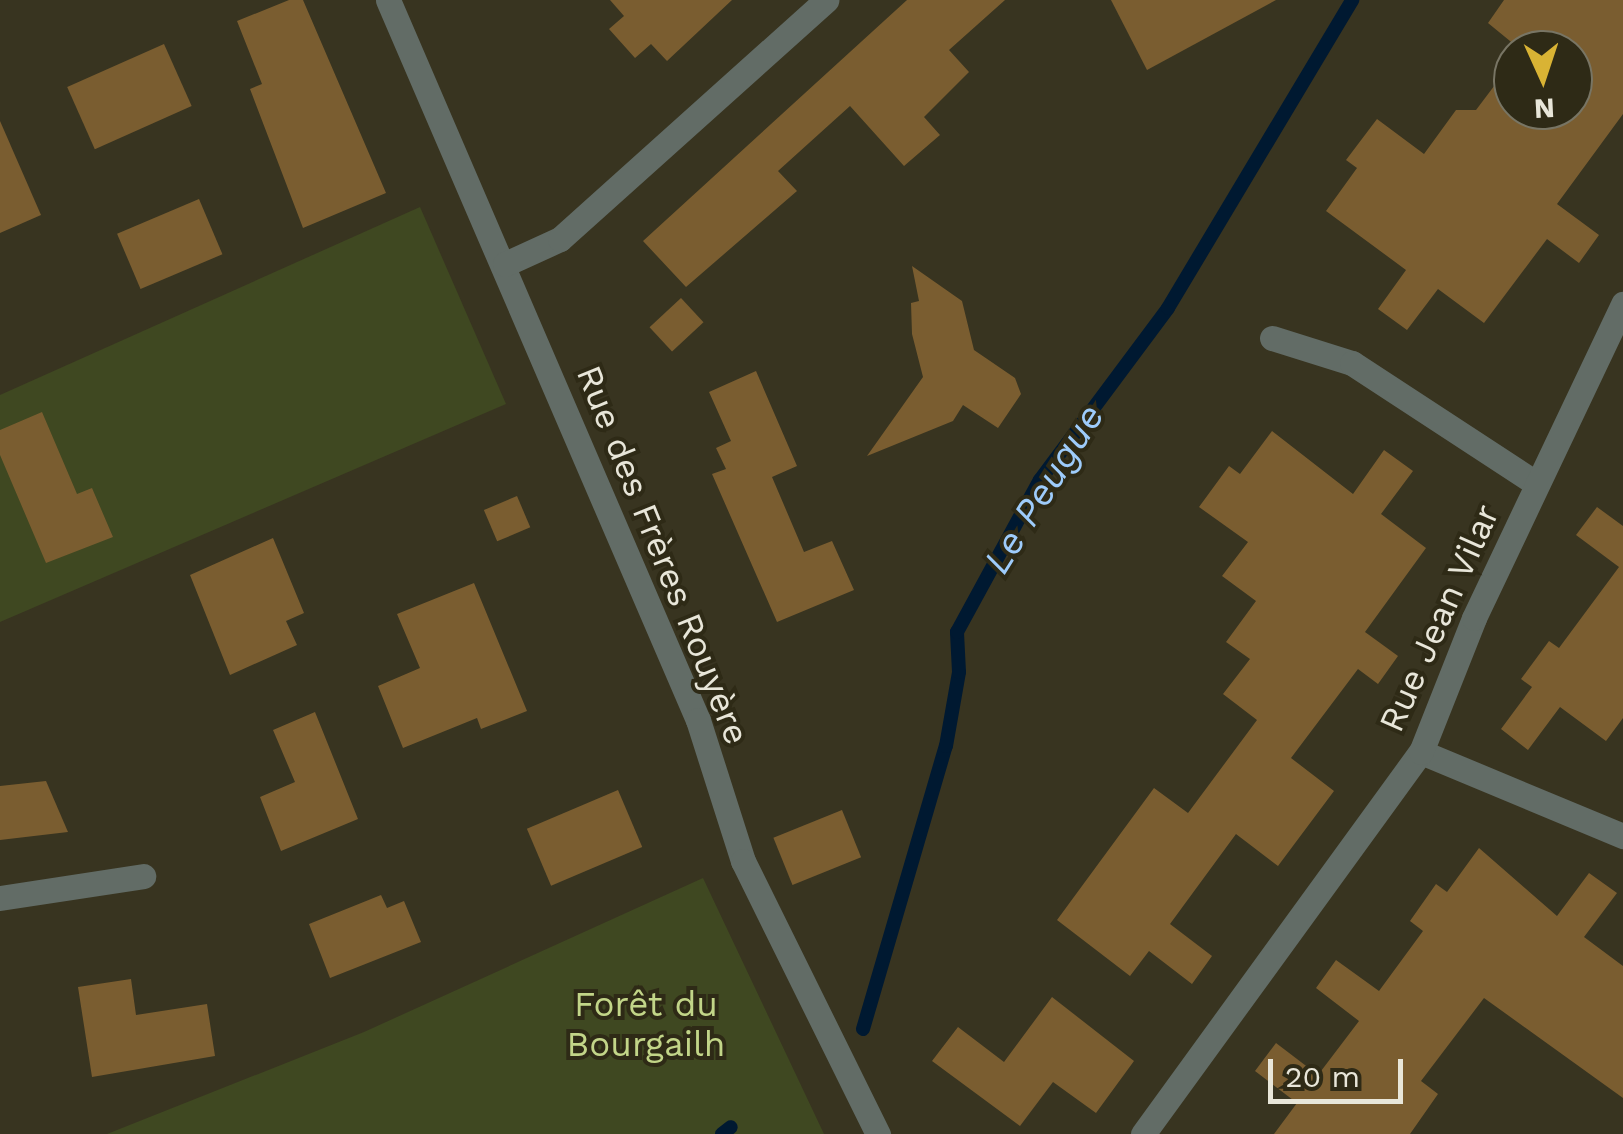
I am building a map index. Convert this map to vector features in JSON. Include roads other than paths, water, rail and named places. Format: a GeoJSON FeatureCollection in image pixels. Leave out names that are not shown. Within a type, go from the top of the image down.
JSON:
{"type":"FeatureCollection","features":[{"type":"Feature","properties":{"kind":"street","name":"Rue des Frères Rouyère"},"geometry":{"type":"LineString","coordinates":[[388,0],[505,264],[698,720],[743,862],[878,1134]]}},
{"type":"Feature","properties":{"kind":"street"},"geometry":{"type":"LineString","coordinates":[[505,264],[560,239],[826,0]]}},
{"type":"Feature","properties":{"kind":"street","name":"Rue Jean Vilar"},"geometry":{"type":"LineString","coordinates":[[1143,1134],[1422,752],[1537,484],[1623,304]]}},
{"type":"Feature","properties":{"kind":"street"},"geometry":{"type":"LineString","coordinates":[[1272,338],[1352,363],[1537,484]]}},
{"type":"Feature","properties":{"kind":"street"},"geometry":{"type":"LineString","coordinates":[[1422,752],[1623,836]]}},
{"type":"Feature","properties":{"kind":"street"},"geometry":{"type":"LineString","coordinates":[[0,898],[142,876]]}},
{"type":"Feature","properties":{"kind":"waterway","name":"Le Peugue"},"geometry":{"type":"LineString","coordinates":[[863,1029],[946,746],[959,672],[957,632],[1040,480],[1168,308],[1352,0]]}},
{"type":"Feature","properties":{"kind":"waterway","name":"Le Peugue"},"geometry":{"type":"LineString","coordinates":[[722,1134],[731,1127]]}},
{"type":"Feature","properties":{"kind":"park label","name":"Forêt du Bourgailh"},"geometry":{"type":"Point","coordinates":[646,1024]}}]}
